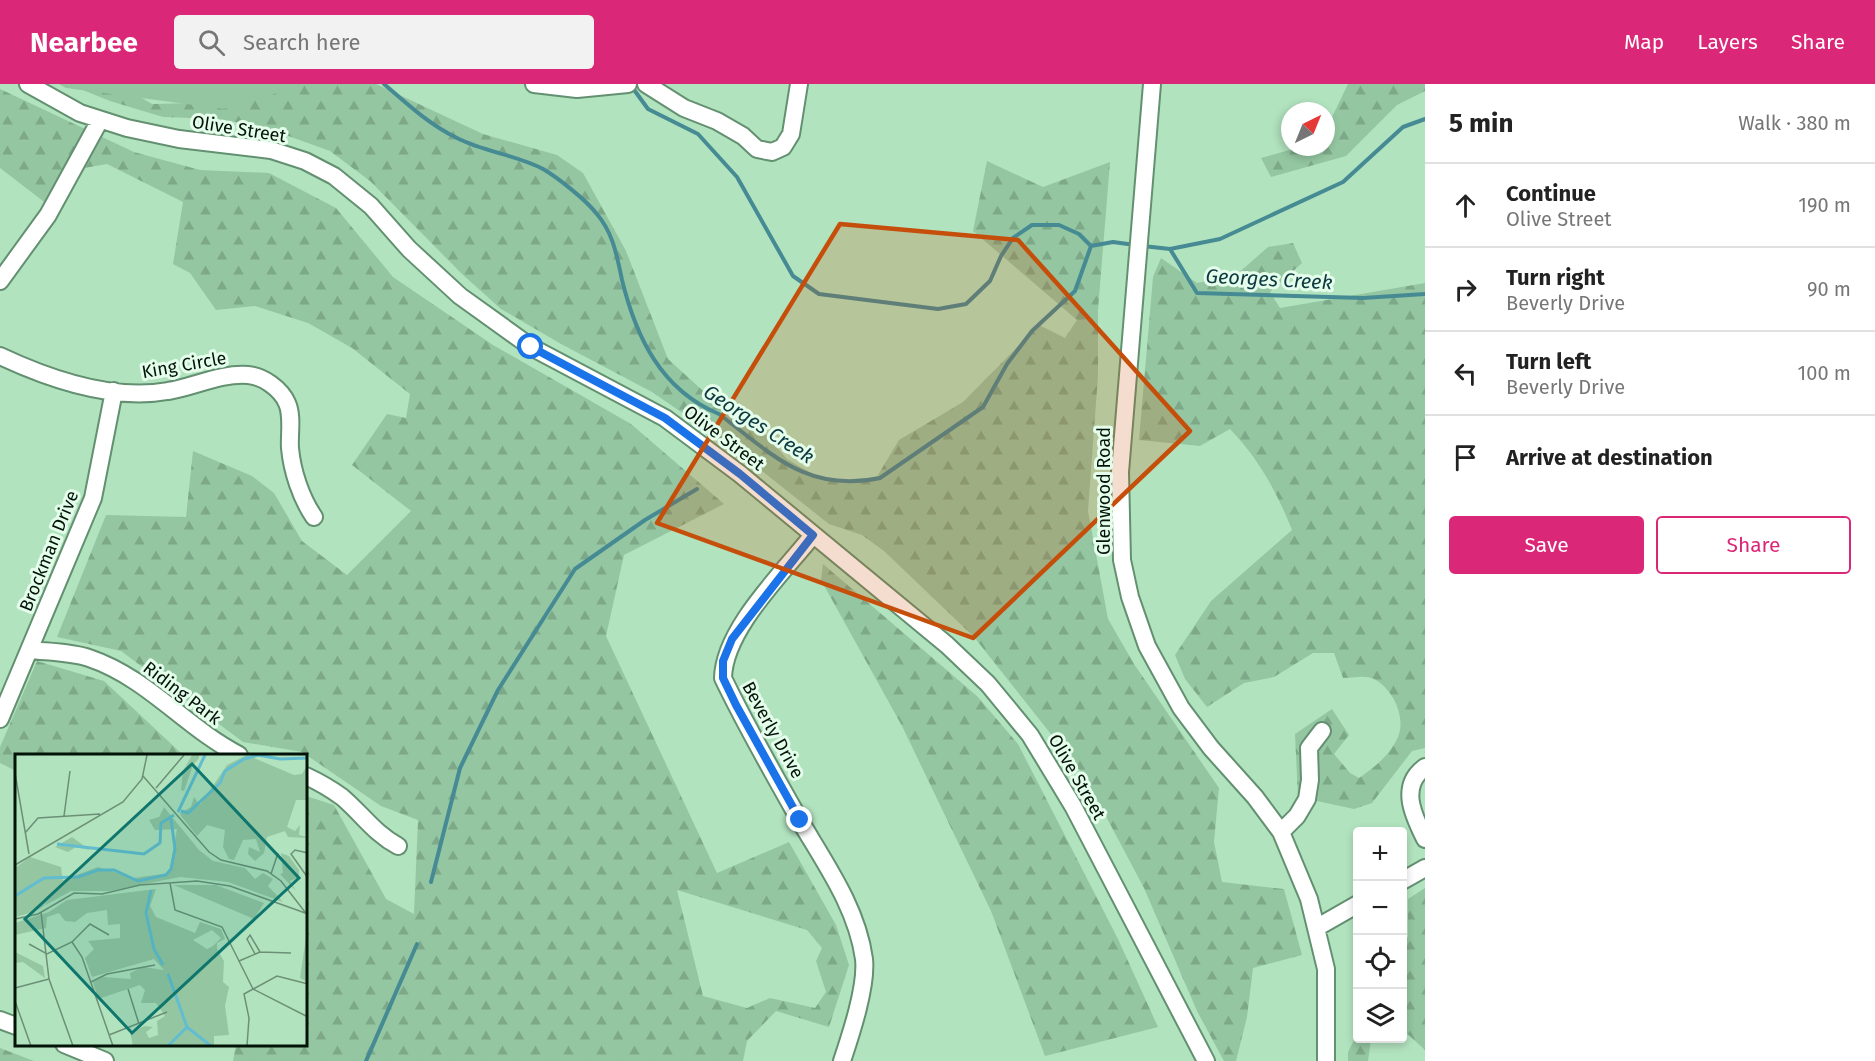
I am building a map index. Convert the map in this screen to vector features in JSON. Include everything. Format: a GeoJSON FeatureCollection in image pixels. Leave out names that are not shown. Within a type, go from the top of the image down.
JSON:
{"type":"FeatureCollection","features":[{"type":"Feature","properties":{"kind":"street","name":"Olive Street"},"geometry":{"type":"LineString","coordinates":[[28,84],[80,113],[100,120],[179,139],[271,150],[305,161],[334,176],[371,206],[409,249],[460,297],[531,347],[665,418],[740,474],[947,645],[988,684],[1030,735],[1073,806],[1206,1061]]}},
{"type":"Feature","properties":{"kind":"street"},"geometry":{"type":"LineString","coordinates":[[534,84],[577,89],[628,84]]}},
{"type":"Feature","properties":{"kind":"street"},"geometry":{"type":"LineString","coordinates":[[646,84],[743,136],[757,149],[772,152],[783,147],[791,134],[799,84]]}},
{"type":"Feature","properties":{"kind":"street","name":"Glenwood Road"},"geometry":{"type":"LineString","coordinates":[[1152,84],[1120,472],[1122,550],[1130,597],[1147,646],[1181,708],[1281,832],[1309,899],[1326,969],[1326,1061]]}},
{"type":"Feature","properties":{"kind":"street"},"geometry":{"type":"LineString","coordinates":[[0,281],[48,215],[100,120]]}},
{"type":"Feature","properties":{"kind":"street","name":"King Circle"},"geometry":{"type":"LineString","coordinates":[[0,356],[52,378],[114,391],[166,392],[212,379],[249,375],[273,384],[287,403],[292,459],[306,505],[314,517]]}},
{"type":"Feature","properties":{"kind":"street","name":"Brockman Drive"},"geometry":{"type":"LineString","coordinates":[[0,719],[93,498],[114,391]]}},
{"type":"Feature","properties":{"kind":"street","name":"Beverly Drive"},"geometry":{"type":"LineString","coordinates":[[813,535],[732,639],[723,661],[723,678],[826,862],[848,904],[857,932],[864,960],[862,986],[842,1061]]}},
{"type":"Feature","properties":{"kind":"street","name":"Riding Park"},"geometry":{"type":"LineString","coordinates":[[30,650],[88,658],[137,681],[214,742],[237,754]]}},
{"type":"Feature","properties":{"kind":"street"},"geometry":{"type":"LineString","coordinates":[[1281,832],[1297,816],[1306,799],[1310,780],[1309,748],[1322,731]]}},
{"type":"Feature","properties":{"kind":"street"},"geometry":{"type":"LineString","coordinates":[[1425,767],[1415,775],[1409,792],[1413,816],[1425,839]]}},
{"type":"Feature","properties":{"kind":"street"},"geometry":{"type":"LineString","coordinates":[[308,777],[344,799],[367,824],[385,839],[398,846]]}},
{"type":"Feature","properties":{"kind":"street"},"geometry":{"type":"LineString","coordinates":[[1407,878],[1425,868]]}},
{"type":"Feature","properties":{"kind":"street"},"geometry":{"type":"LineString","coordinates":[[1316,928],[1353,907]]}},
{"type":"Feature","properties":{"kind":"street"},"geometry":{"type":"LineString","coordinates":[[0,1020],[15,1026]]}},
{"type":"Feature","properties":{"kind":"street"},"geometry":{"type":"LineString","coordinates":[[71,1046],[105,1061]]}},
{"type":"Feature","properties":{"kind":"highlighted area"},"geometry":{"type":"Polygon","coordinates":[[[840,224],[1018,240],[1190,431],[973,638],[657,523],[840,224]]]}},
{"type":"Feature","properties":{"kind":"green space"},"geometry":{"type":"Polygon","coordinates":[[[59,84],[307,84],[224,109],[66,88],[59,84]]]}},
{"type":"Feature","properties":{"kind":"green space"},"geometry":{"type":"Polygon","coordinates":[[[68,84],[118,84],[152,104],[195,103],[206,84],[376,84],[483,134],[557,155],[583,173],[626,251],[668,359],[702,390],[753,420],[787,459],[816,476],[852,483],[875,480],[899,440],[963,402],[1039,325],[1065,338],[1077,320],[973,231],[987,161],[1043,187],[1110,162],[1098,310],[1098,376],[1088,511],[1108,619],[1134,664],[1219,788],[1214,842],[1222,882],[1284,889],[1302,955],[1253,968],[1247,1017],[1236,1061],[1224,1061],[1197,1011],[1144,888],[1085,777],[974,637],[884,551],[862,535],[829,524],[729,445],[652,392],[501,309],[462,274],[370,181],[330,151],[266,128],[219,119],[163,117],[110,101],[68,84]]]}},
{"type":"Feature","properties":{"kind":"green space"},"geometry":{"type":"Polygon","coordinates":[[[1348,84],[1425,84],[1425,91],[1397,105],[1346,156],[1271,177],[1261,158],[1281,152],[1281,156],[1335,156],[1335,111],[1348,84]]]}},
{"type":"Feature","properties":{"kind":"green space"},"geometry":{"type":"Polygon","coordinates":[[[0,89],[134,152],[200,170],[269,173],[336,208],[393,277],[493,345],[631,424],[724,504],[624,555],[606,636],[717,873],[789,842],[836,925],[849,965],[829,1027],[776,1011],[747,1041],[743,1061],[233,1061],[236,1046],[308,1046],[308,797],[334,805],[386,899],[414,914],[418,820],[381,806],[308,754],[243,742],[121,651],[57,637],[106,515],[186,517],[193,451],[252,476],[274,493],[302,541],[347,575],[411,511],[352,465],[387,414],[406,418],[410,394],[352,348],[308,323],[255,306],[216,310],[190,273],[173,264],[183,202],[107,164],[84,168],[56,211],[0,168],[0,89]],[[677,890],[703,996],[747,1008],[770,998],[815,1008],[826,992],[816,961],[822,948],[807,930],[677,890]]]}},
{"type":"Feature","properties":{"kind":"green space"},"geometry":{"type":"Polygon","coordinates":[[[1293,243],[1302,263],[1270,292],[1280,308],[1425,283],[1425,748],[1412,751],[1372,803],[1354,809],[1298,797],[1295,734],[1332,709],[1349,735],[1334,754],[1350,773],[1359,778],[1386,755],[1395,743],[1400,730],[1397,706],[1382,685],[1368,677],[1343,678],[1334,653],[1313,653],[1274,677],[1244,683],[1207,707],[1185,679],[1175,655],[1211,601],[1292,530],[1266,476],[1230,429],[1200,446],[1139,440],[1153,277],[1161,258],[1197,283],[1235,276],[1268,247],[1293,243]]]}},
{"type":"Feature","properties":{"kind":"green space"},"geometry":{"type":"Polygon","coordinates":[[[823,564],[977,696],[1018,744],[1118,939],[1158,1027],[1045,1056],[991,911],[902,726],[821,580],[823,564]]]}},
{"type":"Feature","properties":{"kind":"green space"},"geometry":{"type":"Polygon","coordinates":[[[37,661],[104,681],[182,754],[15,754],[15,770],[0,763],[0,747],[37,661]]]}},
{"type":"Feature","properties":{"kind":"green space"},"geometry":{"type":"Polygon","coordinates":[[[1425,888],[1425,1050],[1407,1034],[1408,899],[1425,888]]]}},
{"type":"Feature","properties":{"kind":"green space"},"geometry":{"type":"Polygon","coordinates":[[[1353,1042],[1370,1043],[1368,1061],[1348,1061],[1348,1052],[1353,1042]]]}},
{"type":"Feature","properties":{"kind":"green space"},"geometry":{"type":"Polygon","coordinates":[[[0,1048],[34,1061],[0,1061],[0,1048]]]}},
{"type":"Feature","properties":{"kind":"waterway","name":"Georges Creek"},"geometry":{"type":"LineString","coordinates":[[384,84],[419,114],[447,133],[478,147],[533,164],[579,195],[607,228],[635,322],[654,359],[667,376],[681,391],[699,404],[719,414],[774,456],[811,475],[832,480],[854,481],[880,478],[983,407],[1007,364],[1032,331],[1075,291],[1091,246]]}},
{"type":"Feature","properties":{"kind":"waterway"},"geometry":{"type":"LineString","coordinates":[[632,87],[648,109],[698,134],[737,177],[793,276],[819,294],[938,309],[966,304],[990,281],[1001,256],[1013,238],[1032,225],[1059,225],[1079,234],[1091,246]]}},
{"type":"Feature","properties":{"kind":"waterway"},"geometry":{"type":"LineString","coordinates":[[1143,246],[1170,249],[1220,239],[1343,182],[1403,127],[1425,119]]}},
{"type":"Feature","properties":{"kind":"waterway","name":"Georges Creek"},"geometry":{"type":"LineString","coordinates":[[1091,246],[1113,242],[1135,245]]}},
{"type":"Feature","properties":{"kind":"waterway","name":"Georges Creek"},"geometry":{"type":"LineString","coordinates":[[1170,249],[1197,293],[1363,298],[1425,294]]}},
{"type":"Feature","properties":{"kind":"waterway"},"geometry":{"type":"LineString","coordinates":[[431,882],[460,768],[498,690],[575,569],[645,520],[697,489]]}},
{"type":"Feature","properties":{"kind":"waterway"},"geometry":{"type":"LineString","coordinates":[[366,1061],[417,944]]}},
{"type":"Feature","properties":{"kind":"route"},"geometry":{"type":"LineString","coordinates":[[531,347],[665,418],[740,474],[813,535],[753,609],[732,639],[723,661],[723,678],[736,705],[800,820]]}}]}
